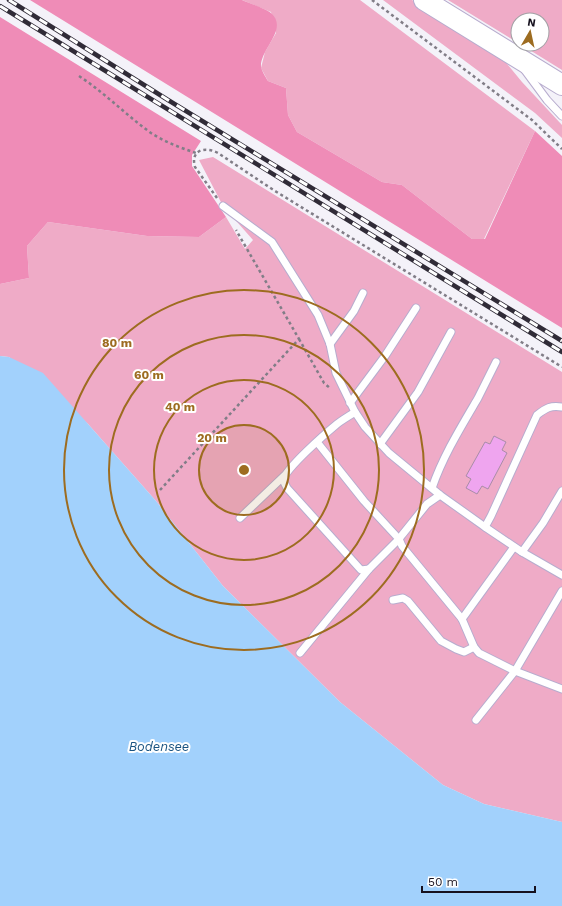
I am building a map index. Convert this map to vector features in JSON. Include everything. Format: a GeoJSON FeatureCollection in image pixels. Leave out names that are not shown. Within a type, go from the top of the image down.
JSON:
{"type":"FeatureCollection","features":[{"type":"Feature","properties":{"kind":"street"},"geometry":{"type":"LineString","coordinates":[[424,0],[562,85]]}},
{"type":"Feature","properties":{"kind":"lane"},"geometry":{"type":"LineString","coordinates":[[513,55],[547,100],[562,116]]}},
{"type":"Feature","properties":{"kind":"lane"},"geometry":{"type":"LineString","coordinates":[[223,206],[272,242],[318,315],[330,344],[336,374],[350,403],[365,427],[380,444],[440,495],[514,547],[562,575]]}},
{"type":"Feature","properties":{"kind":"lane"},"geometry":{"type":"LineString","coordinates":[[330,344],[354,311],[363,293]]}},
{"type":"Feature","properties":{"kind":"lane"},"geometry":{"type":"LineString","coordinates":[[350,403],[385,356],[416,308]]}},
{"type":"Feature","properties":{"kind":"lane"},"geometry":{"type":"LineString","coordinates":[[380,444],[418,392],[451,332]]}},
{"type":"Feature","properties":{"kind":"lane"},"geometry":{"type":"LineString","coordinates":[[432,488],[438,472],[461,425],[496,362]]}},
{"type":"Feature","properties":{"kind":"lane"},"geometry":{"type":"LineString","coordinates":[[485,527],[492,516],[537,415],[550,406],[562,407]]}},
{"type":"Feature","properties":{"kind":"lane"},"geometry":{"type":"LineString","coordinates":[[240,518],[337,424],[355,412]]}},
{"type":"Feature","properties":{"kind":"lane"},"geometry":{"type":"LineString","coordinates":[[318,442],[364,501],[399,539],[402,546],[462,619],[474,647],[490,659],[515,671],[562,689]]}},
{"type":"Feature","properties":{"kind":"lane"},"geometry":{"type":"LineString","coordinates":[[284,476],[283,480],[287,488],[361,570],[368,569]]}},
{"type":"Feature","properties":{"kind":"lane"},"geometry":{"type":"LineString","coordinates":[[522,552],[562,491]]}},
{"type":"Feature","properties":{"kind":"lane"},"geometry":{"type":"LineString","coordinates":[[300,653],[368,569],[399,539],[427,504],[440,495]]}},
{"type":"Feature","properties":{"kind":"lane"},"geometry":{"type":"LineString","coordinates":[[462,619],[514,547]]}},
{"type":"Feature","properties":{"kind":"lane"},"geometry":{"type":"LineString","coordinates":[[476,720],[515,671],[562,591]]}},
{"type":"Feature","properties":{"kind":"lane"},"geometry":{"type":"LineString","coordinates":[[393,600],[403,598],[408,601],[441,641],[464,652],[474,647]]}},
{"type":"Feature","properties":{"kind":"path"},"geometry":{"type":"LineString","coordinates":[[372,0],[532,120],[562,149]]}},
{"type":"Feature","properties":{"kind":"path"},"geometry":{"type":"LineString","coordinates":[[78,76],[95,87],[152,133],[174,145],[196,153],[202,150],[211,150],[218,153],[275,191],[562,368]]}},
{"type":"Feature","properties":{"kind":"path"},"geometry":{"type":"LineString","coordinates":[[196,153],[194,161],[196,167],[223,206],[324,383],[350,403]]}},
{"type":"Feature","properties":{"kind":"path"},"geometry":{"type":"LineString","coordinates":[[160,490],[299,339]]}},
{"type":"Feature","properties":{"kind":"shaded area"},"geometry":{"type":"Polygon","coordinates":[[[30,0],[242,0],[269,11],[276,19],[277,26],[262,60],[261,67],[268,81],[286,88],[288,115],[297,132],[382,182],[402,185],[472,239],[485,239],[535,131],[562,156],[562,328],[30,0]]]}},
{"type":"Feature","properties":{"kind":"shaded area"},"geometry":{"type":"Polygon","coordinates":[[[242,0],[360,0],[535,131],[484,239],[472,239],[402,185],[382,182],[297,132],[288,115],[286,88],[268,81],[261,68],[265,52],[276,33],[271,12],[242,0]]]}},
{"type":"Feature","properties":{"kind":"shaded area"},"geometry":{"type":"Polygon","coordinates":[[[383,0],[412,0],[458,28],[503,59],[562,125],[562,138],[535,113],[383,0]]]}},
{"type":"Feature","properties":{"kind":"shaded area"},"geometry":{"type":"Polygon","coordinates":[[[448,0],[562,0],[562,70],[533,52],[550,52],[550,12],[510,12],[510,38],[448,0]]]}},
{"type":"Feature","properties":{"kind":"shaded area"},"geometry":{"type":"Polygon","coordinates":[[[0,17],[201,141],[192,155],[192,166],[226,217],[199,237],[147,236],[48,222],[27,246],[29,278],[0,284],[0,17]]]}},
{"type":"Feature","properties":{"kind":"shaded area"},"geometry":{"type":"Polygon","coordinates":[[[213,157],[562,372],[562,822],[484,804],[443,785],[340,702],[223,586],[156,501],[88,424],[9,357],[0,356],[0,284],[29,278],[27,246],[48,222],[147,236],[199,237],[226,217],[245,249],[253,240],[223,206],[199,160],[213,157]]]}},
{"type":"Feature","properties":{"kind":"water","name":"Bodensee"},"geometry":{"type":"Polygon","coordinates":[[[0,356],[9,357],[43,373],[156,501],[223,586],[340,702],[443,785],[484,804],[562,822],[562,906],[0,906],[0,356]]]}},
{"type":"Feature","properties":{"kind":"building"},"geometry":{"type":"Polygon","coordinates":[[[494,436],[506,442],[502,450],[507,453],[488,489],[482,486],[477,494],[466,488],[471,479],[466,476],[485,442],[490,444],[494,436]]]}},
{"type":"Feature","properties":{"kind":"railway"},"geometry":{"type":"LineString","coordinates":[[9,0],[168,100],[562,341]]}},
{"type":"Feature","properties":{"kind":"railway"},"geometry":{"type":"LineString","coordinates":[[0,6],[562,352]]}}]}
